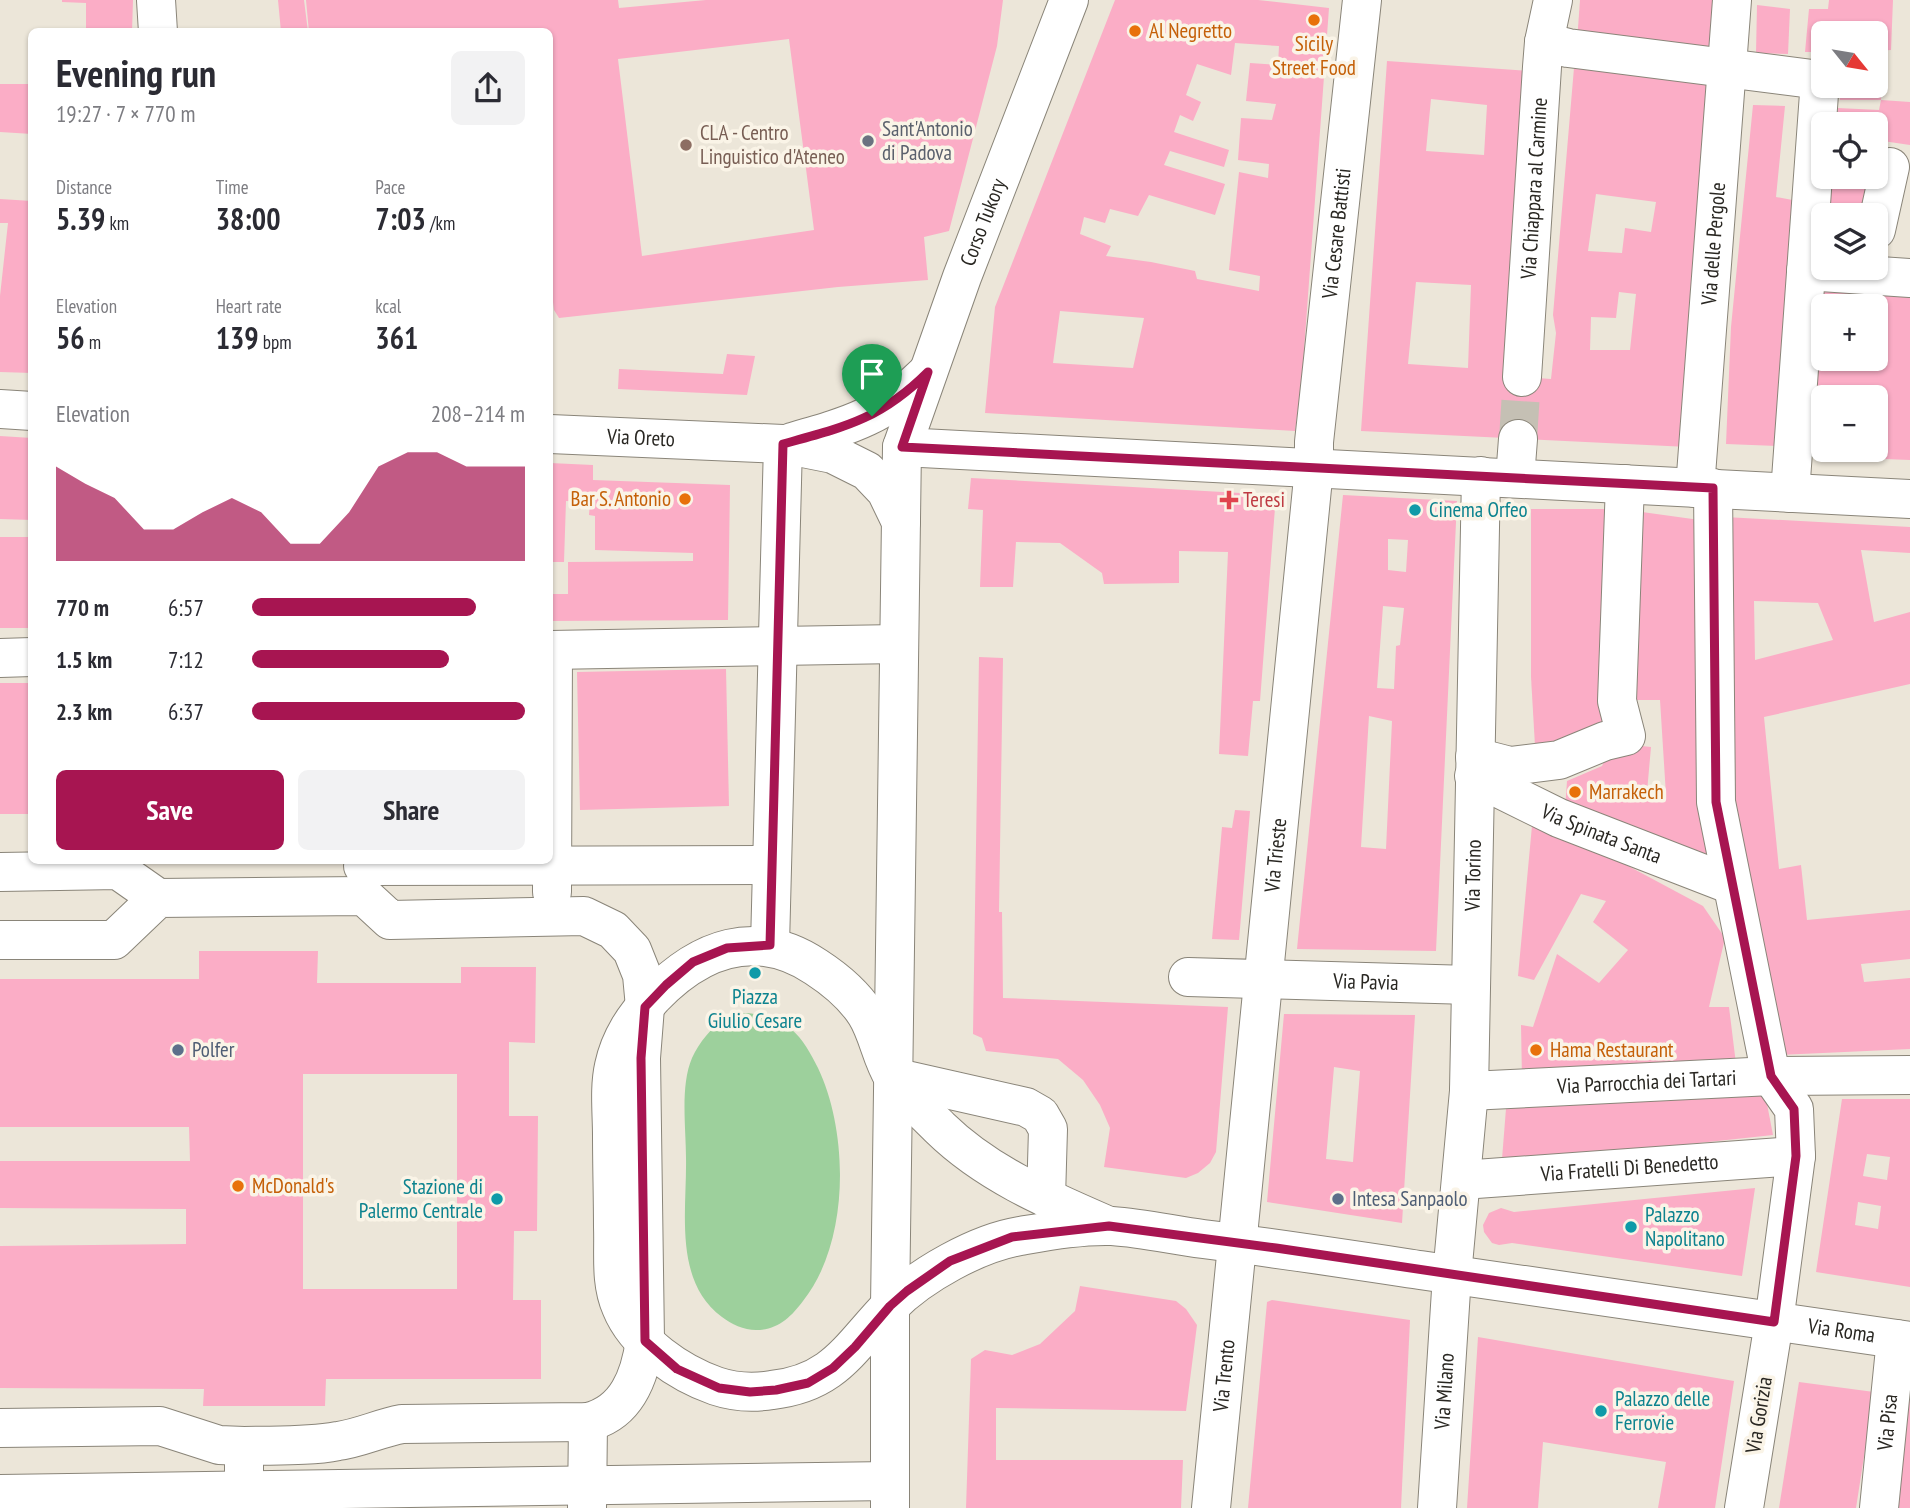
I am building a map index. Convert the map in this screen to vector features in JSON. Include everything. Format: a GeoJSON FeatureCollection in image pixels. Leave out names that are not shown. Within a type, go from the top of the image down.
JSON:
{"type":"FeatureCollection","features":[{"type":"Feature","properties":{"kind":"street"},"geometry":{"type":"LineString","coordinates":[[156,0],[158,28]]}},
{"type":"Feature","properties":{"kind":"street","name":"Corso Tukory"},"geometry":{"type":"LineString","coordinates":[[890,1494],[890,1306],[902,447],[1069,0]]}},
{"type":"Feature","properties":{"kind":"street","name":"Via Cesare Battisti"},"geometry":{"type":"LineString","coordinates":[[1314,468],[1314,442],[1362,0]]}},
{"type":"Feature","properties":{"kind":"street","name":"Via Chiappara al Carmine"},"geometry":{"type":"LineString","coordinates":[[1522,377],[1544,42],[1553,0]]}},
{"type":"Feature","properties":{"kind":"street","name":"Via delle Pergole"},"geometry":{"type":"LineString","coordinates":[[1732,0],[1704,488],[1716,802],[1771,1076]]}},
{"type":"Feature","properties":{"kind":"street"},"geometry":{"type":"LineString","coordinates":[[1544,42],[1568,48],[1820,80],[1790,493]]}},
{"type":"Feature","properties":{"kind":"street"},"geometry":{"type":"LineString","coordinates":[[1882,203],[1890,167]]}},
{"type":"Feature","properties":{"kind":"street"},"geometry":{"type":"LineString","coordinates":[[1807,271],[1811,271]]}},
{"type":"Feature","properties":{"kind":"street"},"geometry":{"type":"LineString","coordinates":[[1888,275],[1910,278]]}},
{"type":"Feature","properties":{"kind":"street"},"geometry":{"type":"LineString","coordinates":[[783,444],[872,416],[906,394],[928,372]]}},
{"type":"Feature","properties":{"kind":"street"},"geometry":{"type":"LineString","coordinates":[[0,409],[28,411]]}},
{"type":"Feature","properties":{"kind":"street","name":"Via Oreto"},"geometry":{"type":"LineString","coordinates":[[553,434],[783,444]]}},
{"type":"Feature","properties":{"kind":"street"},"geometry":{"type":"LineString","coordinates":[[1498,477],[1518,439]]}},
{"type":"Feature","properties":{"kind":"street"},"geometry":{"type":"LineString","coordinates":[[783,444],[833,454],[867,471],[886,491],[901,522]]}},
{"type":"Feature","properties":{"kind":"street"},"geometry":{"type":"LineString","coordinates":[[770,945],[783,444]]}},
{"type":"Feature","properties":{"kind":"street"},"geometry":{"type":"LineString","coordinates":[[902,447],[1910,499]]}},
{"type":"Feature","properties":{"kind":"street","name":"Via Trieste"},"geometry":{"type":"LineString","coordinates":[[1236,1243],[1314,468]]}},
{"type":"Feature","properties":{"kind":"street","name":"Via Torino"},"geometry":{"type":"LineString","coordinates":[[1452,1275],[1469,1091],[1475,767],[1498,477]]}},
{"type":"Feature","properties":{"kind":"street"},"geometry":{"type":"LineString","coordinates":[[1475,767],[1559,760],[1605,741],[1626,736],[1617,701],[1625,484]]}},
{"type":"Feature","properties":{"kind":"street"},"geometry":{"type":"LineString","coordinates":[[553,650],[899,644]]}},
{"type":"Feature","properties":{"kind":"street"},"geometry":{"type":"LineString","coordinates":[[0,658],[28,657]]}},
{"type":"Feature","properties":{"kind":"street","name":"Via Spinata Santa"},"geometry":{"type":"LineString","coordinates":[[1475,767],[1559,818],[1732,885]]}},
{"type":"Feature","properties":{"kind":"street"},"geometry":{"type":"LineString","coordinates":[[0,872],[118,870],[158,879],[552,866],[771,865]]}},
{"type":"Feature","properties":{"kind":"street"},"geometry":{"type":"LineString","coordinates":[[552,866],[553,918]]}},
{"type":"Feature","properties":{"kind":"street"},"geometry":{"type":"LineString","coordinates":[[0,1428],[160,1426],[219,1445],[318,1444],[341,1441],[381,1427],[402,1424],[588,1422],[607,1415],[629,1393],[642,1364],[645,1341],[641,1058],[645,1007],[642,975],[632,950],[613,930],[584,916],[390,920],[363,874]]}},
{"type":"Feature","properties":{"kind":"street"},"geometry":{"type":"LineString","coordinates":[[0,940],[114,940],[158,879]]}},
{"type":"Feature","properties":{"kind":"street"},"geometry":{"type":"LineString","coordinates":[[645,1007],[693,962],[727,948],[770,945],[805,959],[841,984],[867,1016],[893,1077],[941,1129],[996,1171],[1045,1198],[1109,1226]]}},
{"type":"Feature","properties":{"kind":"street","name":"Via Pavia"},"geometry":{"type":"LineString","coordinates":[[1188,977],[1470,985]]}},
{"type":"Feature","properties":{"kind":"street","name":"Via Parrocchia dei Tartari"},"geometry":{"type":"LineString","coordinates":[[1469,1091],[1771,1076],[1910,1075]]}},
{"type":"Feature","properties":{"kind":"street","name":"Via Gorizia"},"geometry":{"type":"LineString","coordinates":[[1744,1508],[1774,1322],[1796,1156],[1794,1109],[1771,1076]]}},
{"type":"Feature","properties":{"kind":"street"},"geometry":{"type":"LineString","coordinates":[[893,1077],[1026,1107],[1040,1115],[1048,1129],[1045,1198]]}},
{"type":"Feature","properties":{"kind":"street","name":"Via Fratelli Di Benedetto"},"geometry":{"type":"LineString","coordinates":[[1462,1180],[1796,1156]]}},
{"type":"Feature","properties":{"kind":"street"},"geometry":{"type":"LineString","coordinates":[[645,1341],[677,1369],[719,1388],[750,1392],[808,1383],[833,1368],[890,1306],[950,1261],[1012,1237],[1109,1226]]}},
{"type":"Feature","properties":{"kind":"street","name":"Via Roma"},"geometry":{"type":"LineString","coordinates":[[1109,1226],[1903,1340]]}},
{"type":"Feature","properties":{"kind":"street","name":"Via Trento"},"geometry":{"type":"LineString","coordinates":[[1211,1508],[1236,1243]]}},
{"type":"Feature","properties":{"kind":"street","name":"Via Milano"},"geometry":{"type":"LineString","coordinates":[[1437,1508],[1452,1275]]}},
{"type":"Feature","properties":{"kind":"street","name":"Via Pisa"},"geometry":{"type":"LineString","coordinates":[[1879,1508],[1903,1340]]}},
{"type":"Feature","properties":{"kind":"street"},"geometry":{"type":"LineString","coordinates":[[587,1497],[588,1422]]}},
{"type":"Feature","properties":{"kind":"street"},"geometry":{"type":"LineString","coordinates":[[244,1446],[244,1500]]}},
{"type":"Feature","properties":{"kind":"street"},"geometry":{"type":"LineString","coordinates":[[0,1494],[244,1500],[890,1494]]}},
{"type":"Feature","properties":{"kind":"green space"},"geometry":{"type":"Polygon","coordinates":[[[747,1013],[770,1018],[786,1026],[806,1047],[818,1068],[835,1124],[840,1187],[830,1249],[818,1277],[789,1317],[771,1328],[756,1330],[729,1322],[706,1302],[689,1265],[685,1222],[684,1107],[688,1069],[706,1035],[728,1017],[747,1013]]]}},
{"type":"Feature","properties":{"kind":"building"},"geometry":{"type":"Polygon","coordinates":[[[133,0],[132,28],[86,28],[86,3],[62,2],[133,0]]]}},
{"type":"Feature","properties":{"kind":"building"},"geometry":{"type":"Polygon","coordinates":[[[278,0],[304,0],[308,28],[281,28],[278,0]]]}},
{"type":"Feature","properties":{"kind":"building"},"geometry":{"type":"Polygon","coordinates":[[[306,0],[618,0],[619,8],[706,0],[1003,0],[997,46],[949,231],[924,237],[928,280],[838,287],[559,318],[554,310],[553,28],[309,28],[306,0]],[[789,39],[618,59],[642,256],[814,230],[789,39]]]}},
{"type":"Feature","properties":{"kind":"building"},"geometry":{"type":"Polygon","coordinates":[[[1115,0],[1258,0],[1329,8],[1302,378],[1295,431],[985,413],[995,307],[1115,0]],[[1235,43],[1231,75],[1197,64],[1186,95],[1201,102],[1193,121],[1180,115],[1174,132],[1229,150],[1224,167],[1170,151],[1164,165],[1225,184],[1215,215],[1149,195],[1138,216],[1110,209],[1105,223],[1084,217],[1080,234],[1111,246],[1106,256],[1195,271],[1197,279],[1259,291],[1260,276],[1229,270],[1239,172],[1268,178],[1269,164],[1238,160],[1241,118],[1272,120],[1276,104],[1246,101],[1250,63],[1278,65],[1279,46],[1235,43]],[[1060,311],[1053,363],[1133,368],[1144,318],[1060,311]]]}},
{"type":"Feature","properties":{"kind":"building"},"geometry":{"type":"Polygon","coordinates":[[[1580,0],[1727,0],[1723,51],[1577,42],[1580,0]]]}},
{"type":"Feature","properties":{"kind":"building"},"geometry":{"type":"Polygon","coordinates":[[[1829,0],[1893,0],[1891,50],[1888,50],[1888,21],[1811,21],[1811,52],[1805,52],[1809,9],[1828,9],[1829,0]]]}},
{"type":"Feature","properties":{"kind":"building"},"geometry":{"type":"Polygon","coordinates":[[[1757,5],[1790,9],[1788,54],[1756,53],[1757,5]]]}},
{"type":"Feature","properties":{"kind":"building"},"geometry":{"type":"Polygon","coordinates":[[[1575,56],[1720,70],[1688,447],[1361,431],[1387,61],[1529,71],[1512,376],[1551,379],[1556,333],[1553,315],[1575,56]],[[1431,99],[1426,151],[1484,155],[1487,105],[1431,99]],[[1596,194],[1588,251],[1622,253],[1625,228],[1651,232],[1656,202],[1596,194]],[[1416,282],[1408,364],[1468,368],[1471,285],[1416,282]],[[1619,292],[1616,318],[1591,317],[1590,350],[1630,350],[1636,294],[1619,292]]]}},
{"type":"Feature","properties":{"kind":"building"},"geometry":{"type":"Polygon","coordinates":[[[0,84],[28,84],[28,134],[0,132],[0,84]]]}},
{"type":"Feature","properties":{"kind":"building"},"geometry":{"type":"Polygon","coordinates":[[[1840,98],[1881,98],[1881,100],[1840,98]]]}},
{"type":"Feature","properties":{"kind":"building"},"geometry":{"type":"Polygon","coordinates":[[[1881,100],[1910,102],[1910,145],[1888,142],[1888,112],[1838,112],[1838,108],[1879,110],[1881,100]]]}},
{"type":"Feature","properties":{"kind":"building"},"geometry":{"type":"Polygon","coordinates":[[[1753,105],[1785,106],[1776,197],[1803,202],[1777,446],[1726,444],[1731,327],[1753,105]]]}},
{"type":"Feature","properties":{"kind":"building"},"geometry":{"type":"Polygon","coordinates":[[[1830,189],[1871,189],[1872,203],[1828,203],[1830,189]]]}},
{"type":"Feature","properties":{"kind":"building"},"geometry":{"type":"Polygon","coordinates":[[[0,199],[28,201],[28,373],[0,372],[0,296],[8,223],[0,223],[0,199]]]}},
{"type":"Feature","properties":{"kind":"building"},"geometry":{"type":"Polygon","coordinates":[[[1821,282],[1910,286],[1910,460],[1888,459],[1888,385],[1812,385],[1813,371],[1888,371],[1888,294],[1820,294],[1821,282]]]}},
{"type":"Feature","properties":{"kind":"building"},"geometry":{"type":"Polygon","coordinates":[[[727,354],[755,356],[747,395],[618,389],[619,369],[723,374],[727,354]]]}},
{"type":"Feature","properties":{"kind":"building"},"geometry":{"type":"Polygon","coordinates":[[[1811,398],[1811,456],[1806,456],[1811,398]]]}},
{"type":"Feature","properties":{"kind":"building"},"geometry":{"type":"Polygon","coordinates":[[[0,436],[28,438],[28,520],[0,519],[0,436]]]}},
{"type":"Feature","properties":{"kind":"building"},"geometry":{"type":"Polygon","coordinates":[[[553,463],[593,465],[593,480],[730,485],[728,620],[553,621],[553,594],[568,594],[568,562],[693,561],[693,553],[595,550],[595,516],[589,515],[590,502],[566,501],[564,562],[553,562],[553,463]]]}},
{"type":"Feature","properties":{"kind":"building"},"geometry":{"type":"Polygon","coordinates":[[[971,478],[1276,495],[1260,701],[1253,701],[1248,756],[1219,754],[1228,552],[1179,551],[1179,583],[1104,584],[1102,573],[1060,543],[1016,542],[1013,587],[980,587],[983,510],[968,509],[971,478]]]}},
{"type":"Feature","properties":{"kind":"building"},"geometry":{"type":"Polygon","coordinates":[[[1343,495],[1457,501],[1436,951],[1297,949],[1343,495]],[[1388,539],[1388,570],[1406,572],[1408,540],[1388,539]],[[1383,606],[1377,688],[1394,689],[1396,646],[1400,645],[1404,608],[1383,606]],[[1369,716],[1361,847],[1386,849],[1392,721],[1369,716]]]}},
{"type":"Feature","properties":{"kind":"building"},"geometry":{"type":"Polygon","coordinates":[[[1531,509],[1609,509],[1616,725],[1535,746],[1531,677],[1531,509]]]}},
{"type":"Feature","properties":{"kind":"building"},"geometry":{"type":"Polygon","coordinates":[[[1642,512],[1707,521],[1707,858],[1565,809],[1567,781],[1602,766],[1613,743],[1651,747],[1647,792],[1666,795],[1660,700],[1621,700],[1642,512]]]}},
{"type":"Feature","properties":{"kind":"building"},"geometry":{"type":"Polygon","coordinates":[[[1725,517],[1910,527],[1910,553],[1861,550],[1874,622],[1910,612],[1910,684],[1764,717],[1779,869],[1801,865],[1807,920],[1910,910],[1910,959],[1861,964],[1864,982],[1910,978],[1910,1049],[1779,1055],[1742,872],[1723,660],[1725,517]],[[1754,601],[1755,660],[1833,640],[1818,603],[1754,601]]]}},
{"type":"Feature","properties":{"kind":"building"},"geometry":{"type":"Polygon","coordinates":[[[0,537],[28,537],[28,628],[0,628],[0,537]]]}},
{"type":"Feature","properties":{"kind":"building"},"geometry":{"type":"Polygon","coordinates":[[[979,657],[1003,658],[999,912],[1002,912],[1003,998],[1228,1007],[1216,1152],[1210,1163],[1198,1173],[1186,1178],[1104,1167],[1110,1128],[1100,1105],[1083,1080],[1058,1059],[986,1051],[982,1038],[973,1034],[979,657]]]}},
{"type":"Feature","properties":{"kind":"building"},"geometry":{"type":"Polygon","coordinates":[[[726,669],[729,806],[580,810],[577,672],[726,669]]]}},
{"type":"Feature","properties":{"kind":"building"},"geometry":{"type":"Polygon","coordinates":[[[0,683],[28,683],[28,814],[0,814],[0,683]]]}},
{"type":"Feature","properties":{"kind":"building"},"geometry":{"type":"Polygon","coordinates":[[[1235,810],[1250,811],[1239,940],[1212,939],[1222,827],[1232,828],[1235,810]]]}},
{"type":"Feature","properties":{"kind":"building"},"geometry":{"type":"Polygon","coordinates":[[[1533,815],[1703,906],[1725,938],[1709,1007],[1729,1007],[1736,1064],[1522,1080],[1521,1025],[1533,1027],[1557,954],[1599,983],[1628,950],[1593,922],[1606,901],[1581,894],[1534,980],[1518,976],[1533,815]]]}},
{"type":"Feature","properties":{"kind":"building","name":"Stazione di Palermo Centrale"},"geometry":{"type":"Polygon","coordinates":[[[199,951],[318,951],[317,983],[461,983],[461,967],[536,967],[535,1043],[509,1042],[509,1116],[538,1116],[537,1231],[514,1231],[513,1300],[541,1300],[541,1379],[326,1379],[325,1406],[203,1406],[204,1389],[0,1388],[0,1246],[186,1244],[186,1209],[0,1208],[0,1161],[190,1161],[189,1127],[0,1127],[0,979],[199,979],[199,951]],[[303,1074],[303,1289],[457,1289],[457,1074],[303,1074]]]}},
{"type":"Feature","properties":{"kind":"building"},"geometry":{"type":"Polygon","coordinates":[[[1284,1014],[1415,1015],[1402,1223],[1267,1202],[1284,1014]],[[1334,1067],[1326,1159],[1353,1162],[1360,1071],[1334,1067]]]}},
{"type":"Feature","properties":{"kind":"building"},"geometry":{"type":"Polygon","coordinates":[[[1762,1078],[1773,1135],[1643,1149],[1502,1159],[1507,1096],[1762,1078]]]}},
{"type":"Feature","properties":{"kind":"building"},"geometry":{"type":"Polygon","coordinates":[[[1842,1099],[1910,1099],[1910,1287],[1816,1272],[1842,1099]],[[1867,1154],[1863,1176],[1887,1180],[1890,1157],[1867,1154]],[[1858,1202],[1855,1225],[1878,1229],[1881,1206],[1858,1202]]]}},
{"type":"Feature","properties":{"kind":"building","name":"Palazzo Napolitano"},"geometry":{"type":"Polygon","coordinates":[[[1755,1188],[1742,1276],[1512,1243],[1499,1245],[1492,1243],[1484,1232],[1483,1225],[1489,1213],[1501,1208],[1514,1212],[1755,1188]]]}},
{"type":"Feature","properties":{"kind":"building"},"geometry":{"type":"Polygon","coordinates":[[[1080,1286],[1176,1301],[1186,1309],[1197,1325],[1186,1411],[996,1408],[996,1460],[1183,1460],[1181,1508],[966,1508],[971,1359],[985,1350],[1012,1355],[1040,1344],[1075,1311],[1080,1286]]]}},
{"type":"Feature","properties":{"kind":"building"},"geometry":{"type":"Polygon","coordinates":[[[1272,1300],[1410,1320],[1401,1508],[1248,1508],[1267,1302],[1272,1300]]]}},
{"type":"Feature","properties":{"kind":"building","name":"Palazzo delle Ferrovie"},"geometry":{"type":"Polygon","coordinates":[[[1478,1337],[1734,1381],[1715,1508],[1658,1508],[1666,1462],[1543,1442],[1538,1508],[1467,1508],[1478,1337]]]}},
{"type":"Feature","properties":{"kind":"building"},"geometry":{"type":"Polygon","coordinates":[[[1799,1382],[1874,1392],[1856,1508],[1779,1508],[1799,1382]]]}},
{"type":"Feature","properties":{"kind":"building"},"geometry":{"type":"Polygon","coordinates":[[[1904,1395],[1910,1396],[1910,1508],[1898,1508],[1904,1395]]]}},
{"type":"Feature","properties":{"kind":"tunnel"},"geometry":{"type":"LineString","coordinates":[[1518,439],[1522,377]]}},
{"type":"Feature","properties":{"kind":"place","name":"Sicily Street Food"},"geometry":{"type":"Point","coordinates":[1314,20]}},
{"type":"Feature","properties":{"kind":"place","name":"Al Negretto"},"geometry":{"type":"Point","coordinates":[1135,31]}},
{"type":"Feature","properties":{"kind":"place","name":"Sant'Antonio di Padova"},"geometry":{"type":"Point","coordinates":[868,141]}},
{"type":"Feature","properties":{"kind":"place","name":"CLA - Centro Linguistico d'Ateneo"},"geometry":{"type":"Point","coordinates":[686,145]}},
{"type":"Feature","properties":{"kind":"place","name":"Bar S. Antonio"},"geometry":{"type":"Point","coordinates":[685,499]}},
{"type":"Feature","properties":{"kind":"place","name":"Teresi"},"geometry":{"type":"Point","coordinates":[1229,500]}},
{"type":"Feature","properties":{"kind":"place","name":"Cinema Orfeo"},"geometry":{"type":"Point","coordinates":[1415,510]}},
{"type":"Feature","properties":{"kind":"place","name":"Marrakech"},"geometry":{"type":"Point","coordinates":[1575,792]}},
{"type":"Feature","properties":{"kind":"place","name":"Piazza Giulio Cesare"},"geometry":{"type":"Point","coordinates":[755,973]}},
{"type":"Feature","properties":{"kind":"place","name":"Polfer"},"geometry":{"type":"Point","coordinates":[178,1050]}},
{"type":"Feature","properties":{"kind":"place","name":"Hama Restaurant"},"geometry":{"type":"Point","coordinates":[1536,1050]}},
{"type":"Feature","properties":{"kind":"place","name":"McDonald's"},"geometry":{"type":"Point","coordinates":[238,1186]}},
{"type":"Feature","properties":{"kind":"place","name":"Stazione di Palermo Centrale"},"geometry":{"type":"Point","coordinates":[497,1199]}},
{"type":"Feature","properties":{"kind":"place","name":"Intesa Sanpaolo"},"geometry":{"type":"Point","coordinates":[1338,1199]}},
{"type":"Feature","properties":{"kind":"place","name":"Palazzo Napolitano"},"geometry":{"type":"Point","coordinates":[1631,1227]}},
{"type":"Feature","properties":{"kind":"place","name":"Palazzo delle Ferrovie"},"geometry":{"type":"Point","coordinates":[1601,1411]}},
{"type":"Feature","properties":{"kind":"route"},"geometry":{"type":"LineString","coordinates":[[928,372],[902,447],[1713,488],[1716,802],[1771,1076],[1794,1109],[1796,1156],[1774,1322],[1109,1226],[1012,1237],[950,1261],[907,1291],[833,1368],[808,1383],[750,1392],[719,1388],[677,1369],[645,1341],[641,1058],[645,1007],[693,962],[727,948],[770,945],[783,444],[872,416],[906,394],[928,372]]}}]}
